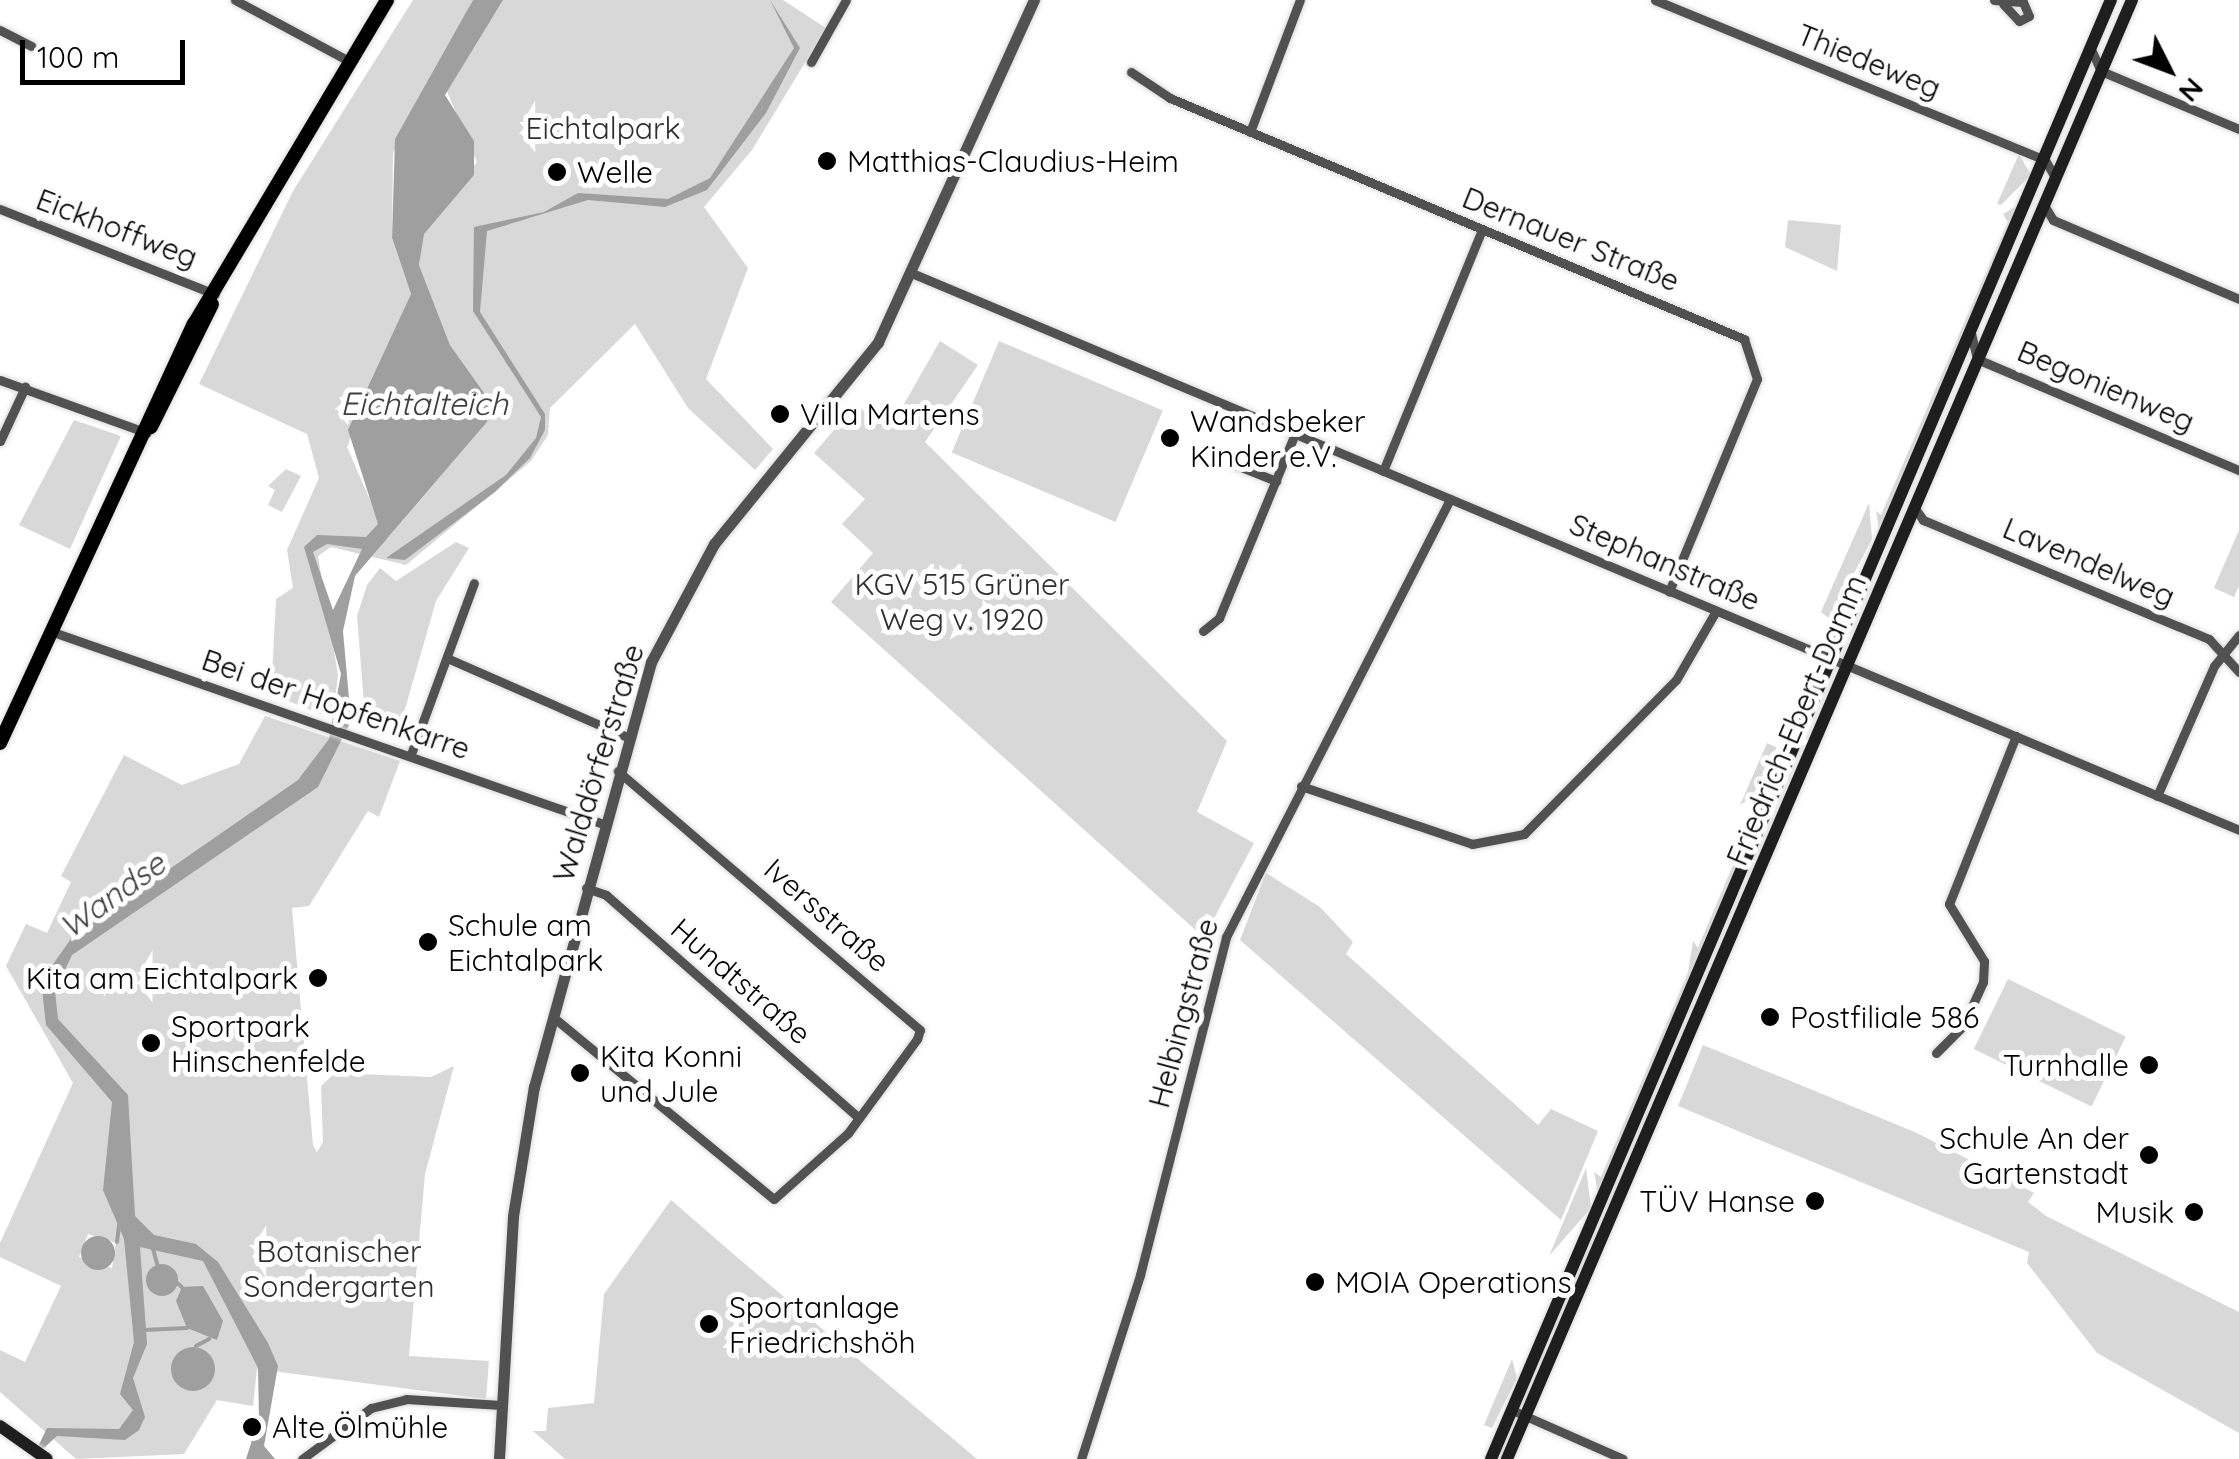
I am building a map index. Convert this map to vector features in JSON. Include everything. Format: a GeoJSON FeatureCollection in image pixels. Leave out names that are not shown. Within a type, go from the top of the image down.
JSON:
{"type":"FeatureCollection","features":[{"type":"Feature","properties":{"kind":"main road"},"geometry":{"type":"LineString","coordinates":[[0,743],[147,433],[170,404],[215,294],[387,0]]}},
{"type":"Feature","properties":{"kind":"main road","name":"Friedrich-Ebert-Damm"},"geometry":{"type":"LineString","coordinates":[[1507,1459],[1518,1413],[1825,656],[1971,333],[2110,0]]}},
{"type":"Feature","properties":{"kind":"main road","name":"Friedrich-Ebert-Damm"},"geometry":{"type":"LineString","coordinates":[[1491,1459],[1518,1413],[2132,0]]}},
{"type":"Feature","properties":{"kind":"main road"},"geometry":{"type":"LineString","coordinates":[[0,1426],[47,1459]]}},
{"type":"Feature","properties":{"kind":"street"},"geometry":{"type":"LineString","coordinates":[[235,0],[349,61]]}},
{"type":"Feature","properties":{"kind":"street"},"geometry":{"type":"LineString","coordinates":[[811,62],[846,0]]}},
{"type":"Feature","properties":{"kind":"street","name":"Walddörferstraße"},"geometry":{"type":"LineString","coordinates":[[499,1459],[513,1216],[553,1017],[603,824],[651,662],[714,544],[853,382],[914,274],[1034,0]]}},
{"type":"Feature","properties":{"kind":"street"},"geometry":{"type":"LineString","coordinates":[[1250,132],[1300,0]]}},
{"type":"Feature","properties":{"kind":"street","name":"Thiedeweg"},"geometry":{"type":"LineString","coordinates":[[1655,0],[2045,160]]}},
{"type":"Feature","properties":{"kind":"street"},"geometry":{"type":"LineString","coordinates":[[0,30],[31,46]]}},
{"type":"Feature","properties":{"kind":"street"},"geometry":{"type":"LineString","coordinates":[[2092,49],[2101,71],[2239,129]]}},
{"type":"Feature","properties":{"kind":"street","name":"Dernauer Straße"},"geometry":{"type":"LineString","coordinates":[[1130,72],[1250,132],[1726,328],[1752,349],[1754,386],[1669,591]]}},
{"type":"Feature","properties":{"kind":"street"},"geometry":{"type":"LineString","coordinates":[[2045,160],[2055,178]]}},
{"type":"Feature","properties":{"kind":"street"},"geometry":{"type":"LineString","coordinates":[[2044,204],[2053,220],[2239,299]]}},
{"type":"Feature","properties":{"kind":"street","name":"Eickhoffweg"},"geometry":{"type":"LineString","coordinates":[[0,210],[215,294]]}},
{"type":"Feature","properties":{"kind":"street"},"geometry":{"type":"LineString","coordinates":[[1383,471],[1482,230]]}},
{"type":"Feature","properties":{"kind":"street","name":"Stephanstraße"},"geometry":{"type":"LineString","coordinates":[[914,274],[2239,830]]}},
{"type":"Feature","properties":{"kind":"street","name":"Begonienweg"},"geometry":{"type":"LineString","coordinates":[[1971,333],[1977,359],[2239,470]]}},
{"type":"Feature","properties":{"kind":"street"},"geometry":{"type":"LineString","coordinates":[[0,380],[147,433]]}},
{"type":"Feature","properties":{"kind":"street"},"geometry":{"type":"LineString","coordinates":[[0,441],[25,387]]}},
{"type":"Feature","properties":{"kind":"street"},"geometry":{"type":"LineString","coordinates":[[1203,631],[1219,618],[1295,434]]}},
{"type":"Feature","properties":{"kind":"street"},"geometry":{"type":"LineString","coordinates":[[1216,457],[1276,481]]}},
{"type":"Feature","properties":{"kind":"street","name":"Helbingstraße"},"geometry":{"type":"LineString","coordinates":[[1080,1459],[1140,1275],[1226,937],[1450,499]]}},
{"type":"Feature","properties":{"kind":"street","name":"Lavendelweg"},"geometry":{"type":"LineString","coordinates":[[1914,507],[1923,520],[2226,653]]}},
{"type":"Feature","properties":{"kind":"street"},"geometry":{"type":"LineString","coordinates":[[411,754],[474,583]]}},
{"type":"Feature","properties":{"kind":"street"},"geometry":{"type":"LineString","coordinates":[[1301,786],[1472,844],[1524,834],[1676,680],[1716,610]]}},
{"type":"Feature","properties":{"kind":"street","name":"Bei der Hopfenkarre"},"geometry":{"type":"LineString","coordinates":[[53,632],[349,732],[603,824]]}},
{"type":"Feature","properties":{"kind":"street"},"geometry":{"type":"LineString","coordinates":[[2158,796],[2226,653],[2239,634]]}},
{"type":"Feature","properties":{"kind":"street"},"geometry":{"type":"LineString","coordinates":[[2226,653],[2239,672]]}},
{"type":"Feature","properties":{"kind":"street"},"geometry":{"type":"LineString","coordinates":[[447,658],[628,737]]}},
{"type":"Feature","properties":{"kind":"street"},"geometry":{"type":"LineString","coordinates":[[1936,1053],[1963,1026],[1984,982],[1984,961],[1950,904],[2016,736]]}},
{"type":"Feature","properties":{"kind":"street","name":"Iversstraße"},"geometry":{"type":"LineString","coordinates":[[618,771],[920,1030],[860,1118]]}},
{"type":"Feature","properties":{"kind":"street","name":"Hundtstraße"},"geometry":{"type":"LineString","coordinates":[[586,888],[606,895],[860,1118]]}},
{"type":"Feature","properties":{"kind":"street"},"geometry":{"type":"LineString","coordinates":[[553,1017],[774,1199],[860,1118]]}},
{"type":"Feature","properties":{"kind":"street"},"geometry":{"type":"LineString","coordinates":[[302,1459],[371,1408],[406,1399],[501,1404]]}},
{"type":"Feature","properties":{"kind":"street"},"geometry":{"type":"LineString","coordinates":[[1518,1413],[1623,1459]]}},
{"type":"Feature","properties":{"kind":"green space","name":"Eichtalpark"},"geometry":{"type":"Polygon","coordinates":[[[413,0],[473,0],[393,153],[392,239],[411,294],[347,447],[387,539],[487,422],[488,400],[450,345],[419,265],[423,234],[477,162],[446,89],[503,0],[783,0],[826,28],[752,150],[704,207],[748,268],[706,379],[773,449],[755,470],[688,408],[635,324],[550,408],[548,435],[531,461],[406,565],[331,547],[318,556],[338,675],[333,719],[271,694],[276,599],[293,588],[287,550],[319,478],[307,434],[199,384],[293,191],[413,0]]]}},
{"type":"Feature","properties":{"kind":"green space"},"geometry":{"type":"Polygon","coordinates":[[[2019,154],[2031,175],[2001,205],[1997,204],[2019,154]]]}},
{"type":"Feature","properties":{"kind":"green space"},"geometry":{"type":"Polygon","coordinates":[[[2019,205],[1879,529],[1876,511],[1881,515],[2008,222],[2003,214],[2019,205]]]}},
{"type":"Feature","properties":{"kind":"green space"},"geometry":{"type":"Polygon","coordinates":[[[1788,220],[1841,225],[1837,271],[1785,247],[1788,220]]]}},
{"type":"Feature","properties":{"kind":"green space","name":"KGV 515 Grüner Weg v. 1920"},"geometry":{"type":"Polygon","coordinates":[[[940,341],[978,365],[925,442],[1227,741],[1197,812],[1254,843],[1210,926],[1211,944],[831,602],[873,553],[842,524],[865,499],[814,453],[856,405],[889,430],[940,341]]]}},
{"type":"Feature","properties":{"kind":"green space"},"geometry":{"type":"Polygon","coordinates":[[[999,341],[1163,411],[1116,522],[952,452],[999,341]]]}},
{"type":"Feature","properties":{"kind":"green space"},"geometry":{"type":"Polygon","coordinates":[[[74,420],[121,436],[70,549],[19,525],[74,420]]]}},
{"type":"Feature","properties":{"kind":"green space"},"geometry":{"type":"Polygon","coordinates":[[[286,469],[301,476],[282,512],[268,505],[275,490],[268,486],[286,469]]]}},
{"type":"Feature","properties":{"kind":"green space"},"geometry":{"type":"Polygon","coordinates":[[[1869,503],[1872,539],[1830,619],[1821,612],[1869,503]]]}},
{"type":"Feature","properties":{"kind":"green space"},"geometry":{"type":"Polygon","coordinates":[[[2239,530],[2239,586],[2234,597],[2214,588],[2239,530]]]}},
{"type":"Feature","properties":{"kind":"green space"},"geometry":{"type":"Polygon","coordinates":[[[456,542],[469,548],[436,601],[399,730],[365,716],[357,616],[367,585],[380,568],[396,581],[456,542]]]}},
{"type":"Feature","properties":{"kind":"green space","name":"Botanischer Sondergarten"},"geometry":{"type":"Polygon","coordinates":[[[265,716],[400,761],[379,817],[368,811],[309,906],[292,908],[313,1145],[317,1152],[323,1142],[321,1086],[335,1073],[431,1077],[454,1066],[425,1174],[409,1356],[489,1361],[486,1399],[257,1369],[253,1406],[217,1400],[184,1454],[76,1459],[0,1392],[0,1350],[25,1362],[61,1286],[0,1257],[0,1243],[73,1083],[6,966],[26,924],[47,933],[71,882],[61,876],[124,755],[182,785],[239,764],[265,716]],[[88,1234],[79,1257],[112,1268],[116,1243],[88,1234]]]}},
{"type":"Feature","properties":{"kind":"green space"},"geometry":{"type":"Polygon","coordinates":[[[1767,743],[1776,747],[1771,784],[1740,805],[1767,743]]]}},
{"type":"Feature","properties":{"kind":"green space"},"geometry":{"type":"Polygon","coordinates":[[[1759,805],[1761,809],[1598,1193],[1594,1172],[1601,1177],[1688,973],[1693,941],[1698,948],[1754,816],[1749,809],[1759,805]]]}},
{"type":"Feature","properties":{"kind":"green space"},"geometry":{"type":"Polygon","coordinates":[[[1266,873],[1320,907],[1353,942],[1346,954],[1538,1125],[1551,1109],[1598,1131],[1561,1220],[1240,940],[1266,873]]]}},
{"type":"Feature","properties":{"kind":"green space"},"geometry":{"type":"Polygon","coordinates":[[[2008,979],[2126,1036],[2092,1107],[1974,1049],[2008,979]]]}},
{"type":"Feature","properties":{"kind":"green space"},"geometry":{"type":"Polygon","coordinates":[[[1703,1045],[1917,1133],[2034,1193],[2028,1202],[2046,1216],[2239,1312],[2239,1433],[2097,1353],[2027,1263],[2029,1252],[1678,1106],[1703,1045]]]}},
{"type":"Feature","properties":{"kind":"green space"},"geometry":{"type":"Polygon","coordinates":[[[1586,1168],[1591,1208],[1549,1256],[1586,1168]]]}},
{"type":"Feature","properties":{"kind":"green space","name":"Sportanlage Friedrichshöh"},"geometry":{"type":"Polygon","coordinates":[[[671,1200],[977,1459],[565,1459],[533,1431],[546,1431],[548,1408],[594,1403],[604,1294],[671,1200]]]}},
{"type":"Feature","properties":{"kind":"green space"},"geometry":{"type":"Polygon","coordinates":[[[1512,1359],[1517,1378],[1492,1428],[1484,1425],[1512,1359]]]}},
{"type":"Feature","properties":{"kind":"water","name":"Eichtalteich"},"geometry":{"type":"Polygon","coordinates":[[[473,0],[503,0],[445,95],[474,141],[474,175],[424,234],[419,265],[450,345],[489,400],[487,422],[355,576],[343,631],[351,721],[318,787],[72,955],[55,991],[58,1019],[128,1095],[135,1216],[154,1235],[196,1244],[218,1262],[268,1343],[278,1366],[264,1446],[275,1459],[246,1459],[259,1418],[258,1368],[203,1261],[140,1247],[147,1344],[133,1378],[145,1417],[139,1430],[125,1440],[57,1436],[32,1459],[47,1428],[119,1429],[133,1410],[120,1394],[134,1342],[124,1239],[103,1190],[112,1102],[46,1025],[41,981],[73,936],[298,780],[329,739],[341,674],[304,547],[317,535],[366,537],[378,524],[348,430],[411,294],[392,238],[395,139],[473,0]],[[327,544],[313,552],[333,610],[362,549],[327,544]]]}},
{"type":"Feature","properties":{"kind":"water"},"geometry":{"type":"Polygon","coordinates":[[[770,0],[800,48],[766,113],[707,190],[665,207],[588,200],[487,231],[480,312],[545,414],[545,430],[530,458],[495,492],[405,560],[386,558],[506,475],[536,438],[541,417],[473,311],[474,227],[544,212],[578,193],[668,199],[710,178],[794,48],[770,0]]]}},
{"type":"Feature","properties":{"kind":"water"},"geometry":{"type":"Polygon","coordinates":[[[98,1236],[110,1241],[115,1253],[110,1265],[98,1270],[86,1265],[81,1253],[86,1241],[98,1236]]]}},
{"type":"Feature","properties":{"kind":"water"},"geometry":{"type":"Polygon","coordinates":[[[162,1264],[173,1269],[178,1280],[173,1291],[162,1296],[151,1291],[146,1280],[151,1269],[162,1264]]]}},
{"type":"Feature","properties":{"kind":"water"},"geometry":{"type":"Polygon","coordinates":[[[203,1286],[223,1321],[217,1340],[187,1328],[176,1301],[182,1287],[203,1286]]]}},
{"type":"Feature","properties":{"kind":"water"},"geometry":{"type":"Polygon","coordinates":[[[193,1347],[208,1354],[215,1369],[208,1384],[193,1391],[178,1384],[171,1369],[178,1354],[193,1347]]]}},
{"type":"Feature","properties":{"kind":"waterway"},"geometry":{"type":"LineString","coordinates":[[117,1242],[120,1219]]}},
{"type":"Feature","properties":{"kind":"waterway"},"geometry":{"type":"LineString","coordinates":[[152,1245],[157,1264]]}},
{"type":"Feature","properties":{"kind":"waterway"},"geometry":{"type":"LineString","coordinates":[[175,1281],[182,1287]]}},
{"type":"Feature","properties":{"kind":"waterway"},"geometry":{"type":"LineString","coordinates":[[144,1330],[187,1328]]}},
{"type":"Feature","properties":{"kind":"waterway"},"geometry":{"type":"LineString","coordinates":[[196,1346],[209,1339]]}},
{"type":"Feature","properties":{"kind":"place","name":"Matthias-Claudius-Heim"},"geometry":{"type":"Point","coordinates":[827,161]}},
{"type":"Feature","properties":{"kind":"place","name":"Welle"},"geometry":{"type":"Point","coordinates":[557,172]}},
{"type":"Feature","properties":{"kind":"place","name":"Villa Martens"},"geometry":{"type":"Point","coordinates":[780,414]}},
{"type":"Feature","properties":{"kind":"place","name":"Wandsbeker Kinder e.V."},"geometry":{"type":"Point","coordinates":[1170,438]}},
{"type":"Feature","properties":{"kind":"place","name":"Schule am Eichtalpark"},"geometry":{"type":"Point","coordinates":[428,942]}},
{"type":"Feature","properties":{"kind":"place","name":"Kita am Eichtalpark"},"geometry":{"type":"Point","coordinates":[318,978]}},
{"type":"Feature","properties":{"kind":"place","name":"Postfiliale 586"},"geometry":{"type":"Point","coordinates":[1770,1017]}},
{"type":"Feature","properties":{"kind":"place","name":"Sportpark Hinschenfelde"},"geometry":{"type":"Point","coordinates":[151,1043]}},
{"type":"Feature","properties":{"kind":"place","name":"Turnhalle"},"geometry":{"type":"Point","coordinates":[2149,1065]}},
{"type":"Feature","properties":{"kind":"place","name":"Kita Konni und Jule"},"geometry":{"type":"Point","coordinates":[580,1073]}},
{"type":"Feature","properties":{"kind":"place","name":"Schule An der Gartenstadt"},"geometry":{"type":"Point","coordinates":[2149,1155]}},
{"type":"Feature","properties":{"kind":"place","name":"TÜV Hanse"},"geometry":{"type":"Point","coordinates":[1815,1201]}},
{"type":"Feature","properties":{"kind":"place","name":"Musik"},"geometry":{"type":"Point","coordinates":[2194,1212]}},
{"type":"Feature","properties":{"kind":"place","name":"MOIA Operations"},"geometry":{"type":"Point","coordinates":[1315,1282]}},
{"type":"Feature","properties":{"kind":"place","name":"Sportanlage Friedrichshöh"},"geometry":{"type":"Point","coordinates":[709,1324]}},
{"type":"Feature","properties":{"kind":"place","name":"Alte Ölmühle"},"geometry":{"type":"Point","coordinates":[252,1427]}},
{"type":"Feature","properties":{"kind":"water label","name":"Wandse"},"geometry":{"type":"Point","coordinates":[112,895]}}]}
